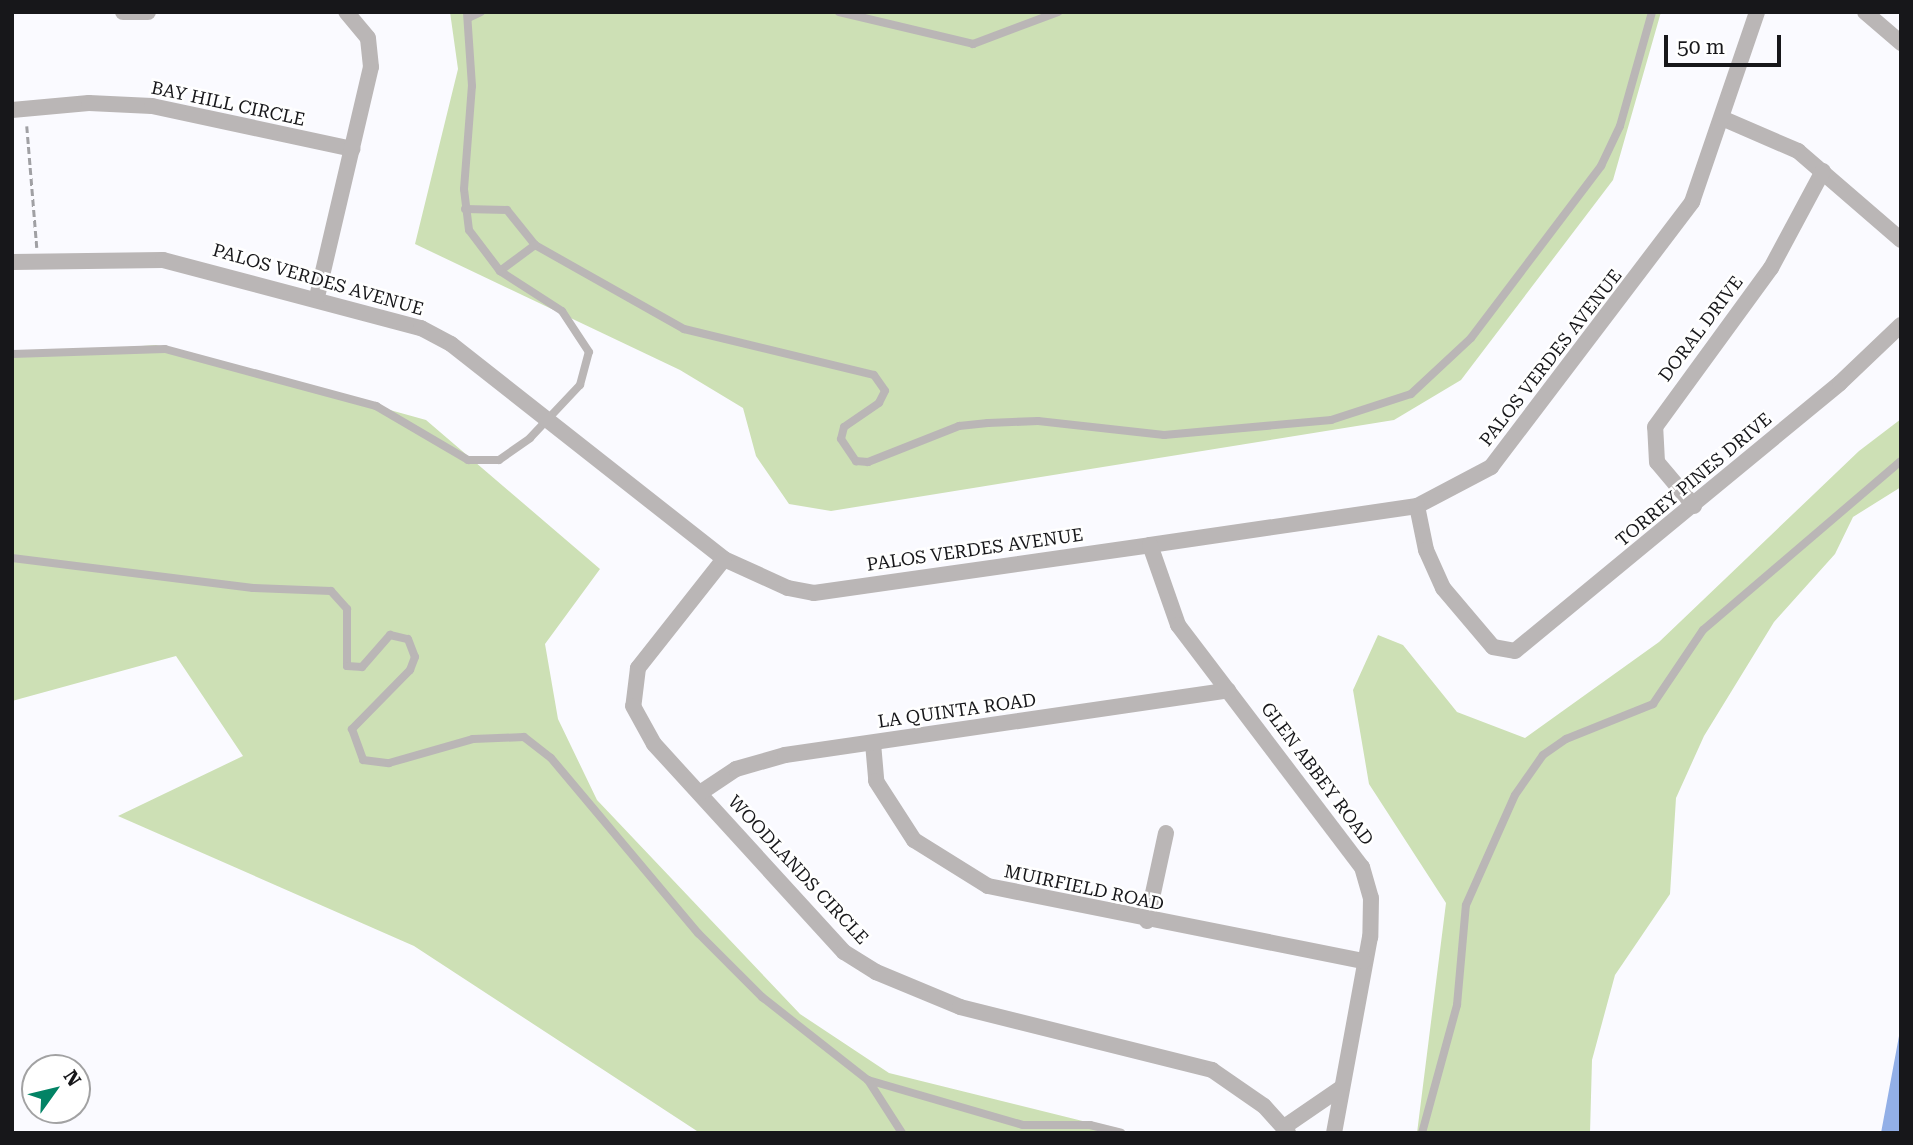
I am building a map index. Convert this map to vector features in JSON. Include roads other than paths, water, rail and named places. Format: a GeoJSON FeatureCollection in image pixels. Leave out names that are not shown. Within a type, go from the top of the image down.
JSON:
{"type":"FeatureCollection","features":[{"type":"Feature","properties":{"kind":"street"},"geometry":{"type":"LineString","coordinates":[[123,12],[148,12]]}},
{"type":"Feature","properties":{"kind":"street"},"geometry":{"type":"LineString","coordinates":[[317,297],[371,67],[368,38],[346,12]]}},
{"type":"Feature","properties":{"kind":"street","name":"PALOS VERDES AVENUE"},"geometry":{"type":"LineString","coordinates":[[12,262],[163,260],[317,297],[430,333],[546,419],[724,559],[766,581],[814,593],[1150,545],[1417,506],[1464,485],[1514,444],[1686,211],[1724,119],[1756,12]]}},
{"type":"Feature","properties":{"kind":"street"},"geometry":{"type":"LineString","coordinates":[[1865,12],[1884,18],[1901,43]]}},
{"type":"Feature","properties":{"kind":"street","name":"BAY HILL CIRCLE"},"geometry":{"type":"LineString","coordinates":[[19,110],[89,103],[152,106],[352,149]]}},
{"type":"Feature","properties":{"kind":"street"},"geometry":{"type":"LineString","coordinates":[[1724,119],[1777,139],[1823,171],[1901,240]]}},
{"type":"Feature","properties":{"kind":"street","name":"DORAL DRIVE"},"geometry":{"type":"LineString","coordinates":[[1694,506],[1657,462],[1655,426],[1771,268],[1823,171]]}},
{"type":"Feature","properties":{"kind":"street","name":"TORREY PINES DRIVE"},"geometry":{"type":"LineString","coordinates":[[1417,506],[1426,550],[1443,588],[1504,652],[1523,648],[1694,506],[1901,324]]}},
{"type":"Feature","properties":{"kind":"street","name":"GLEN ABBEY ROAD"},"geometry":{"type":"LineString","coordinates":[[1150,545],[1178,625],[1362,867],[1371,898],[1364,961],[1334,1133]]}},
{"type":"Feature","properties":{"kind":"street","name":"WOODLANDS CIRCLE"},"geometry":{"type":"LineString","coordinates":[[724,559],[638,668],[632,687],[633,706],[654,744],[860,964],[960,1007],[1212,1070],[1249,1093],[1286,1130]]}},
{"type":"Feature","properties":{"kind":"street","name":"LA QUINTA ROAD"},"geometry":{"type":"LineString","coordinates":[[700,793],[760,760],[1228,690]]}},
{"type":"Feature","properties":{"kind":"street","name":"MUIRFIELD ROAD"},"geometry":{"type":"LineString","coordinates":[[873,743],[876,781],[887,806],[914,840],[944,864],[1023,897],[1364,961]]}},
{"type":"Feature","properties":{"kind":"street"},"geometry":{"type":"LineString","coordinates":[[1147,922],[1166,833]]}},
{"type":"Feature","properties":{"kind":"street"},"geometry":{"type":"LineString","coordinates":[[1286,1130],[1341,1088]]}},
{"type":"Feature","properties":{"kind":"lane"},"geometry":{"type":"LineString","coordinates":[[12,354],[165,349],[376,406],[468,460],[499,460],[580,385],[589,352],[562,310],[500,271],[480,252],[465,209],[472,86],[467,15],[481,12]]}},
{"type":"Feature","properties":{"kind":"lane"},"geometry":{"type":"LineString","coordinates":[[839,12],[973,44],[1058,12]]}},
{"type":"Feature","properties":{"kind":"lane"},"geometry":{"type":"LineString","coordinates":[[465,209],[507,210],[535,244],[684,329],[874,375],[885,391],[879,403],[844,427],[841,439],[856,461],[868,462],[959,426],[988,423],[1038,421],[1164,435],[1331,421],[1411,394],[1471,338],[1601,166],[1620,126],[1652,12]]}},
{"type":"Feature","properties":{"kind":"lane"},"geometry":{"type":"LineString","coordinates":[[500,271],[535,244]]}},
{"type":"Feature","properties":{"kind":"lane"},"geometry":{"type":"LineString","coordinates":[[1422,1133],[1457,1004],[1465,905],[1490,838],[1522,785],[1566,738],[1653,704],[1703,630],[1901,461]]}},
{"type":"Feature","properties":{"kind":"lane"},"geometry":{"type":"LineString","coordinates":[[12,558],[253,588],[331,591],[347,609],[347,666],[362,667],[390,635],[408,639],[415,657],[410,670],[352,729],[363,760],[389,763],[491,737],[524,737],[539,745],[698,933],[762,997],[868,1080],[902,1133]]}},
{"type":"Feature","properties":{"kind":"lane"},"geometry":{"type":"LineString","coordinates":[[868,1080],[1022,1129],[1090,1125],[1121,1133]]}},
{"type":"Feature","properties":{"kind":"water"},"geometry":{"type":"Polygon","coordinates":[[[1901,1022],[1901,1133],[1881,1133],[1899,1036],[1901,1022]]]}}]}
